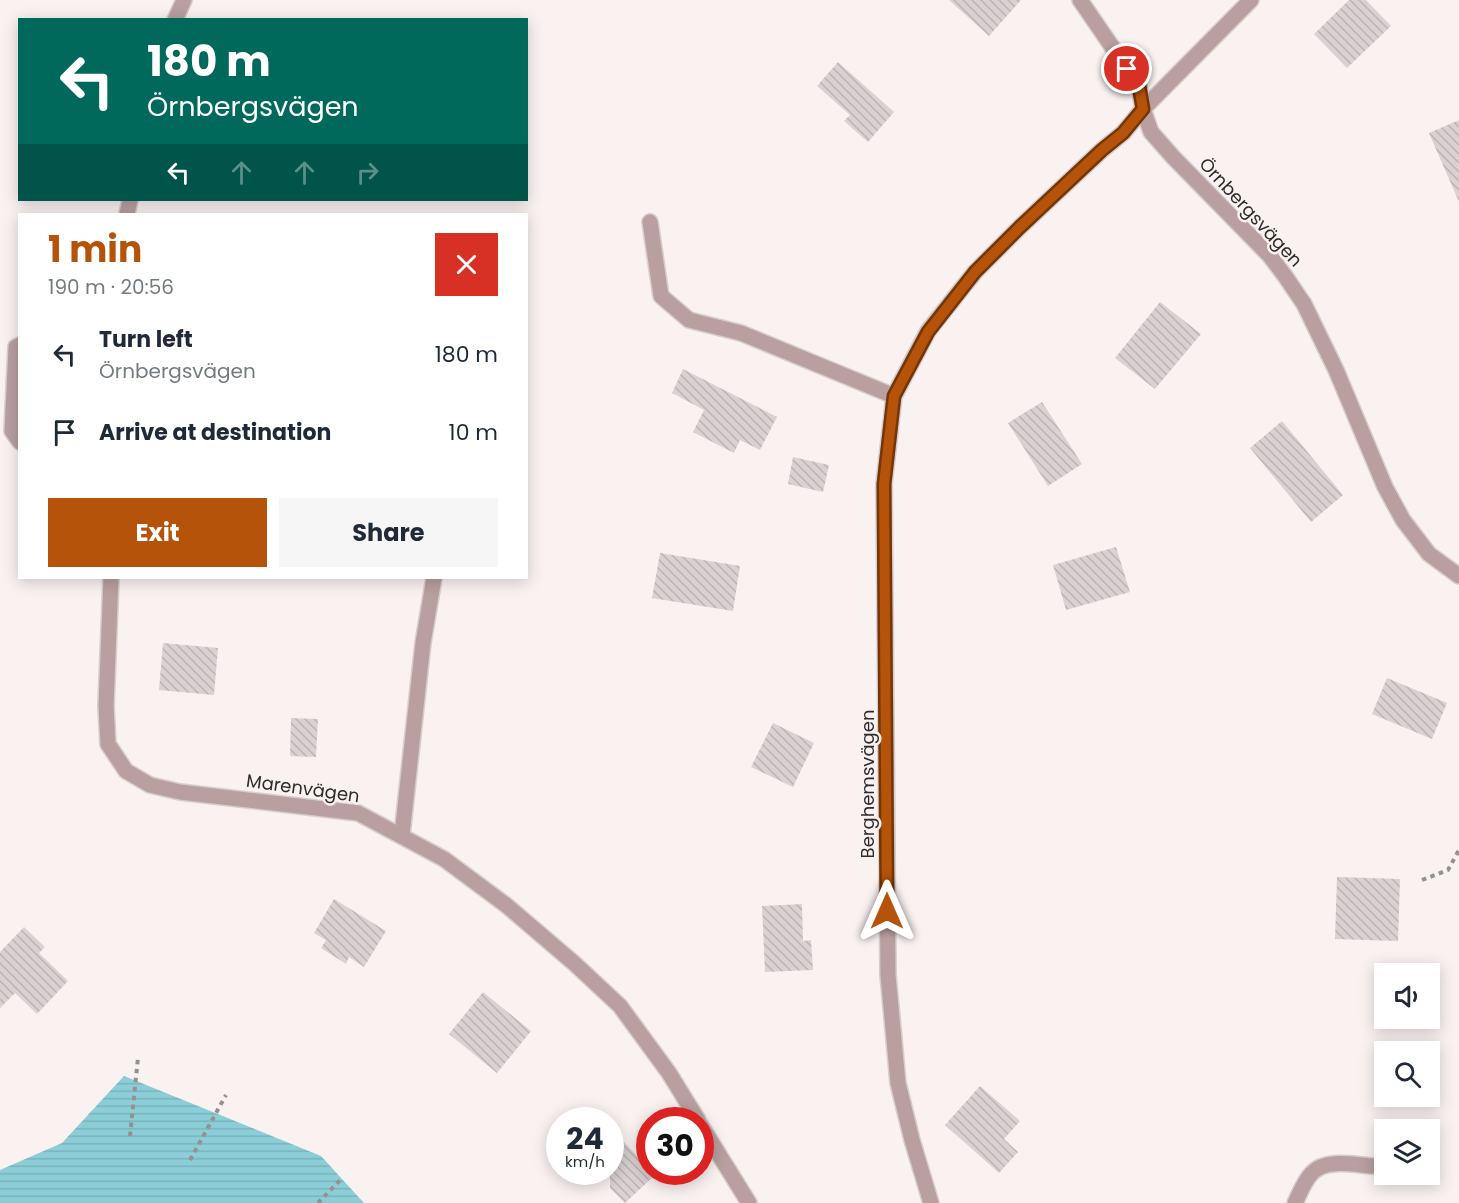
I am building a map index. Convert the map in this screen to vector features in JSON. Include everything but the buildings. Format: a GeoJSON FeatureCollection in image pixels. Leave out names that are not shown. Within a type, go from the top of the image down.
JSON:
{"type":"FeatureCollection","features":[{"type":"Feature","properties":{"kind":"street"},"geometry":{"type":"LineString","coordinates":[[176,18],[184,0]]}},
{"type":"Feature","properties":{"kind":"street","name":"Örnbergsvägen"},"geometry":{"type":"LineString","coordinates":[[1080,0],[1139,86],[1143,109],[1151,132],[1286,276],[1309,314],[1385,487],[1403,520],[1429,554],[1459,576]]}},
{"type":"Feature","properties":{"kind":"street","name":"Berghemsvägen"},"geometry":{"type":"LineString","coordinates":[[932,1203],[912,1140],[898,1083],[888,975],[884,484],[894,396],[928,332],[975,272],[1028,219],[1123,133],[1143,109],[1251,0]]}},
{"type":"Feature","properties":{"kind":"street"},"geometry":{"type":"LineString","coordinates":[[650,222],[662,296],[689,320],[741,333],[894,396]]}},
{"type":"Feature","properties":{"kind":"street"},"geometry":{"type":"LineString","coordinates":[[18,346],[16,347],[12,431],[18,439]]}},
{"type":"Feature","properties":{"kind":"street","name":"Marenvägen"},"geometry":{"type":"LineString","coordinates":[[111,579],[106,706],[108,744],[126,771],[150,785],[180,792],[358,813],[444,859],[506,905],[620,1006],[669,1073],[690,1107]]}},
{"type":"Feature","properties":{"kind":"street"},"geometry":{"type":"LineString","coordinates":[[402,835],[423,643],[434,579]]}},
{"type":"Feature","properties":{"kind":"street"},"geometry":{"type":"LineString","coordinates":[[714,1147],[748,1203]]}},
{"type":"Feature","properties":{"kind":"street"},"geometry":{"type":"LineString","coordinates":[[1295,1203],[1313,1171],[1321,1166],[1340,1163],[1373,1166]]}},
{"type":"Feature","properties":{"kind":"path"},"geometry":{"type":"LineString","coordinates":[[1422,880],[1448,870],[1459,850]]}},
{"type":"Feature","properties":{"kind":"path"},"geometry":{"type":"LineString","coordinates":[[130,1136],[138,1058]]}},
{"type":"Feature","properties":{"kind":"path"},"geometry":{"type":"LineString","coordinates":[[190,1160],[226,1095]]}},
{"type":"Feature","properties":{"kind":"path"},"geometry":{"type":"LineString","coordinates":[[318,1203],[342,1178]]}},
{"type":"Feature","properties":{"kind":"water"},"geometry":{"type":"Polygon","coordinates":[[[124,1076],[321,1156],[364,1203],[0,1203],[0,1170],[62,1143],[124,1076]]]}},
{"type":"Feature","properties":{"kind":"route"},"geometry":{"type":"LineString","coordinates":[[887,911],[884,484],[894,396],[928,332],[975,272],[1020,227],[1134,122],[1143,109],[1139,86],[1127,69]]}}]}
